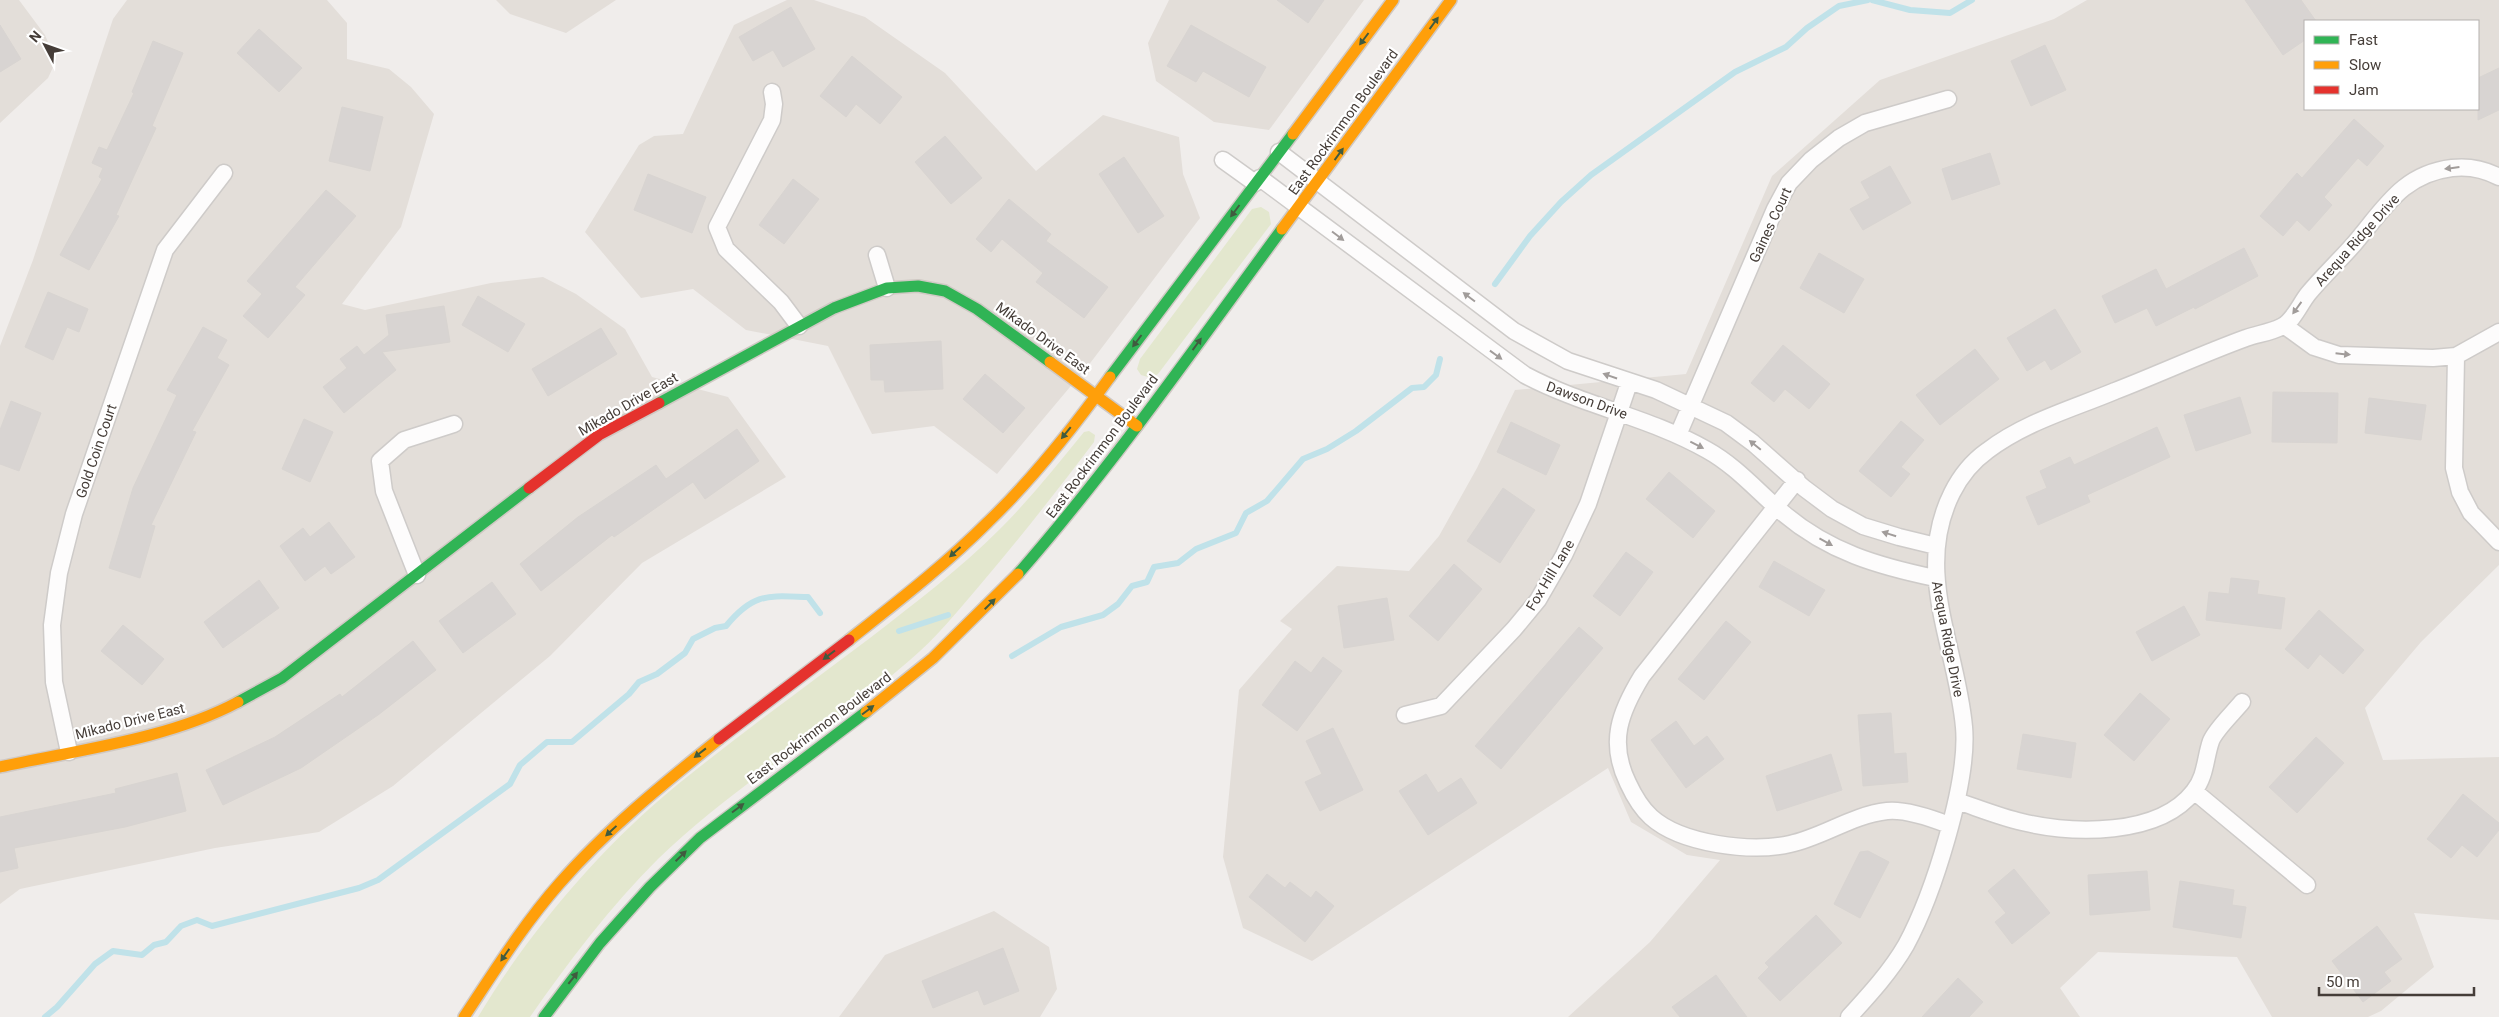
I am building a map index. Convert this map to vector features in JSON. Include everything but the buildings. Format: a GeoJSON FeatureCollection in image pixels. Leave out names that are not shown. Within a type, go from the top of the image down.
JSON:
{"type":"FeatureCollection","features":[{"type":"Feature","properties":{"kind":"main road"},"geometry":{"type":"LineString","coordinates":[[464,1017],[521,933],[551,894],[593,848],[646,798],[697,755],[901,600],[990,521],[1042,463],[1096,395],[1393,0]]}},
{"type":"Feature","properties":{"kind":"main road","name":"East Rockrimmon Boulevard"},"geometry":{"type":"LineString","coordinates":[[544,1017],[600,942],[650,886],[700,838],[890,694],[971,624],[1007,587],[1061,525],[1137,426],[1451,0]]}},
{"type":"Feature","properties":{"kind":"main road","name":"Mikado Drive East"},"geometry":{"type":"LineString","coordinates":[[0,767],[161,732],[219,712],[282,678],[599,435],[834,308],[887,288],[918,286],[945,291],[977,309],[1137,426]]}},
{"type":"Feature","properties":{"kind":"street"},"geometry":{"type":"LineString","coordinates":[[772,92],[774,104],[772,120],[717,227],[726,249],[781,302],[799,326]]}},
{"type":"Feature","properties":{"kind":"street","name":"Gaines Court"},"geometry":{"type":"LineString","coordinates":[[1678,435],[1774,209],[1789,183],[1811,160],[1865,123],[1948,99]]}},
{"type":"Feature","properties":{"kind":"street"},"geometry":{"type":"LineString","coordinates":[[1279,152],[1514,331],[1568,361],[1629,383],[1656,390],[1726,423],[1797,480],[1804,488],[1832,509],[1863,526],[1936,546]]}},
{"type":"Feature","properties":{"kind":"street","name":"Dawson Drive"},"geometry":{"type":"LineString","coordinates":[[1223,160],[1299,207],[1524,375],[1555,391],[1620,414],[1645,420],[1709,451],[1740,474],[1814,536],[1850,555],[1890,568],[1935,578]]}},
{"type":"Feature","properties":{"kind":"street","name":"Arequa Ridge Drive"},"geometry":{"type":"LineString","coordinates":[[1849,1017],[1880,983],[1905,946],[1922,912],[1950,825],[1964,766],[1964,727],[1942,626],[1935,578],[1936,546],[1943,514],[1953,491],[1967,470],[1987,451],[2023,429],[2245,338],[2285,326],[2307,295],[2354,244],[2392,198],[2414,179],[2436,170],[2468,166],[2499,177]]}},
{"type":"Feature","properties":{"kind":"street","name":"Gold Coin Court"},"geometry":{"type":"LineString","coordinates":[[69,752],[54,682],[52,624],[59,574],[68,540],[166,250],[224,173]]}},
{"type":"Feature","properties":{"kind":"street"},"geometry":{"type":"LineString","coordinates":[[877,256],[887,288]]}},
{"type":"Feature","properties":{"kind":"street"},"geometry":{"type":"LineString","coordinates":[[2285,326],[2314,347],[2339,354],[2433,358],[2456,356],[2499,332]]}},
{"type":"Feature","properties":{"kind":"street"},"geometry":{"type":"LineString","coordinates":[[2456,356],[2454,468],[2460,492],[2471,513],[2499,542]]}},
{"type":"Feature","properties":{"kind":"street","name":"Fox Hill Lane"},"geometry":{"type":"LineString","coordinates":[[1405,715],[1441,706],[1514,629],[1538,600],[1564,555],[1588,504],[1629,383]]}},
{"type":"Feature","properties":{"kind":"street"},"geometry":{"type":"LineString","coordinates":[[417,575],[384,491],[380,461],[404,440],[454,424]]}},
{"type":"Feature","properties":{"kind":"street"},"geometry":{"type":"LineString","coordinates":[[1797,480],[1775,505],[1642,676],[1626,701],[1620,718],[1617,737],[1619,759],[1637,802],[1653,819],[1694,839],[1752,847],[1790,844],[1861,816],[1889,811],[1926,817],[1950,825]]}},
{"type":"Feature","properties":{"kind":"street"},"geometry":{"type":"LineString","coordinates":[[1956,801],[2021,822],[2051,828],[2122,828],[2148,822],[2172,810],[2194,791],[2206,768],[2211,739],[2242,702]]}},
{"type":"Feature","properties":{"kind":"street"},"geometry":{"type":"LineString","coordinates":[[2194,791],[2307,886]]}},
{"type":"Feature","properties":{"kind":"shaded area"},"geometry":{"type":"Polygon","coordinates":[[[0,0],[19,0],[45,35],[56,61],[48,78],[0,123],[0,0]]]}},
{"type":"Feature","properties":{"kind":"shaded area"},"geometry":{"type":"Polygon","coordinates":[[[127,0],[327,0],[347,23],[347,59],[389,69],[411,87],[434,114],[401,227],[342,304],[365,310],[491,283],[543,277],[576,294],[625,329],[652,377],[728,397],[786,477],[642,563],[550,656],[393,786],[319,832],[215,848],[20,889],[0,904],[0,346],[33,260],[113,19],[127,0]]]}},
{"type":"Feature","properties":{"kind":"shaded area"},"geometry":{"type":"Polygon","coordinates":[[[496,0],[616,0],[566,33],[510,14],[496,0]]]}},
{"type":"Feature","properties":{"kind":"shaded area"},"geometry":{"type":"Polygon","coordinates":[[[787,0],[814,0],[865,17],[945,73],[1036,171],[1103,115],[1179,137],[1183,174],[1200,218],[1091,362],[997,474],[934,426],[872,434],[828,346],[746,330],[693,289],[641,298],[585,232],[639,145],[654,136],[683,134],[734,25],[787,0]]]}},
{"type":"Feature","properties":{"kind":"shaded area"},"geometry":{"type":"Polygon","coordinates":[[[1169,0],[1364,0],[1269,130],[1214,122],[1156,81],[1148,43],[1169,0]]]}},
{"type":"Feature","properties":{"kind":"shaded area"},"geometry":{"type":"Polygon","coordinates":[[[2087,0],[2499,0],[2499,565],[2421,642],[2365,708],[2383,760],[2499,757],[2499,920],[2414,913],[2434,967],[2381,1011],[2368,1017],[2272,1017],[2237,957],[2098,952],[2060,988],[2080,1017],[1568,1017],[1650,942],[1720,860],[1687,855],[1631,822],[1608,768],[1312,961],[1243,928],[1223,857],[1239,690],[1292,629],[1280,621],[1337,566],[1409,571],[1439,536],[1477,468],[1515,390],[1686,374],[1772,176],[1880,80],[2054,19],[2087,0]]]}},
{"type":"Feature","properties":{"kind":"shaded area"},"geometry":{"type":"Polygon","coordinates":[[[994,911],[1049,947],[1057,989],[1040,1017],[839,1017],[885,955],[994,911]]]}},
{"type":"Feature","properties":{"kind":"green space"},"geometry":{"type":"Polygon","coordinates":[[[1261,207],[1269,212],[1271,224],[1158,374],[1151,378],[1141,375],[1137,369],[1140,359],[1252,209],[1261,207]]]}},
{"type":"Feature","properties":{"kind":"green space"},"geometry":{"type":"Polygon","coordinates":[[[1089,431],[1095,435],[1094,442],[995,568],[920,652],[848,710],[719,806],[658,859],[623,896],[591,935],[530,1017],[478,1017],[498,985],[543,923],[594,864],[649,809],[701,766],[870,638],[953,572],[1011,518],[1084,432],[1089,431]]]}},
{"type":"Feature","properties":{"kind":"waterway"},"geometry":{"type":"LineString","coordinates":[[1495,284],[1530,236],[1561,202],[1591,175],[1735,72],[1786,47],[1807,28],[1839,6],[1868,0]]}},
{"type":"Feature","properties":{"kind":"waterway"},"geometry":{"type":"LineString","coordinates":[[1872,0],[1910,10],[1950,13],[1972,0]]}},
{"type":"Feature","properties":{"kind":"waterway"},"geometry":{"type":"LineString","coordinates":[[1012,656],[1061,627],[1103,615],[1118,604],[1132,586],[1147,582],[1154,567],[1178,563],[1196,549],[1236,533],[1246,513],[1267,501],[1303,459],[1327,449],[1356,431],[1412,388],[1424,387],[1436,375],[1440,359]]}},
{"type":"Feature","properties":{"kind":"waterway"},"geometry":{"type":"LineString","coordinates":[[45,1017],[57,1007],[95,964],[113,951],[142,955],[154,945],[166,942],[181,926],[197,920],[212,926],[359,888],[378,880],[510,784],[520,765],[547,742],[572,742],[629,694],[639,682],[657,674],[685,653],[693,639],[715,628],[726,626],[745,607],[754,602],[762,598],[782,596],[808,597],[820,613]]}},
{"type":"Feature","properties":{"kind":"waterway"},"geometry":{"type":"LineString","coordinates":[[899,631],[948,615]]}},
{"type":"Feature","properties":{"kind":"traffic: fast"},"geometry":{"type":"LineString","coordinates":[[1110,377],[1293,134]]}},
{"type":"Feature","properties":{"kind":"traffic: fast"},"geometry":{"type":"LineString","coordinates":[[1018,574],[1121,448],[1282,229]]}},
{"type":"Feature","properties":{"kind":"traffic: fast"},"geometry":{"type":"LineString","coordinates":[[659,403],[834,308],[887,288],[918,286],[945,291],[977,309],[1050,362]]}},
{"type":"Feature","properties":{"kind":"traffic: fast"},"geometry":{"type":"LineString","coordinates":[[238,702],[282,678],[529,488]]}},
{"type":"Feature","properties":{"kind":"traffic: fast"},"geometry":{"type":"LineString","coordinates":[[544,1017],[600,943],[650,887],[700,838],[866,712]]}},
{"type":"Feature","properties":{"kind":"traffic: slow"},"geometry":{"type":"LineString","coordinates":[[1293,134],[1393,0]]}},
{"type":"Feature","properties":{"kind":"traffic: slow"},"geometry":{"type":"LineString","coordinates":[[1282,229],[1451,0]]}},
{"type":"Feature","properties":{"kind":"traffic: slow"},"geometry":{"type":"LineString","coordinates":[[1050,362],[1137,426]]}},
{"type":"Feature","properties":{"kind":"traffic: slow"},"geometry":{"type":"LineString","coordinates":[[849,640],[938,568],[1005,505],[1052,452],[1110,377]]}},
{"type":"Feature","properties":{"kind":"traffic: slow"},"geometry":{"type":"LineString","coordinates":[[866,712],[933,658],[1018,574]]}},
{"type":"Feature","properties":{"kind":"traffic: slow"},"geometry":{"type":"LineString","coordinates":[[0,767],[91,749],[153,734],[211,715],[238,702]]}},
{"type":"Feature","properties":{"kind":"traffic: slow"},"geometry":{"type":"LineString","coordinates":[[464,1017],[533,916],[577,864],[636,808],[719,739]]}},
{"type":"Feature","properties":{"kind":"traffic: jam"},"geometry":{"type":"LineString","coordinates":[[529,488],[599,435],[659,403]]}},
{"type":"Feature","properties":{"kind":"traffic: jam"},"geometry":{"type":"LineString","coordinates":[[719,739],[849,640]]}}]}
